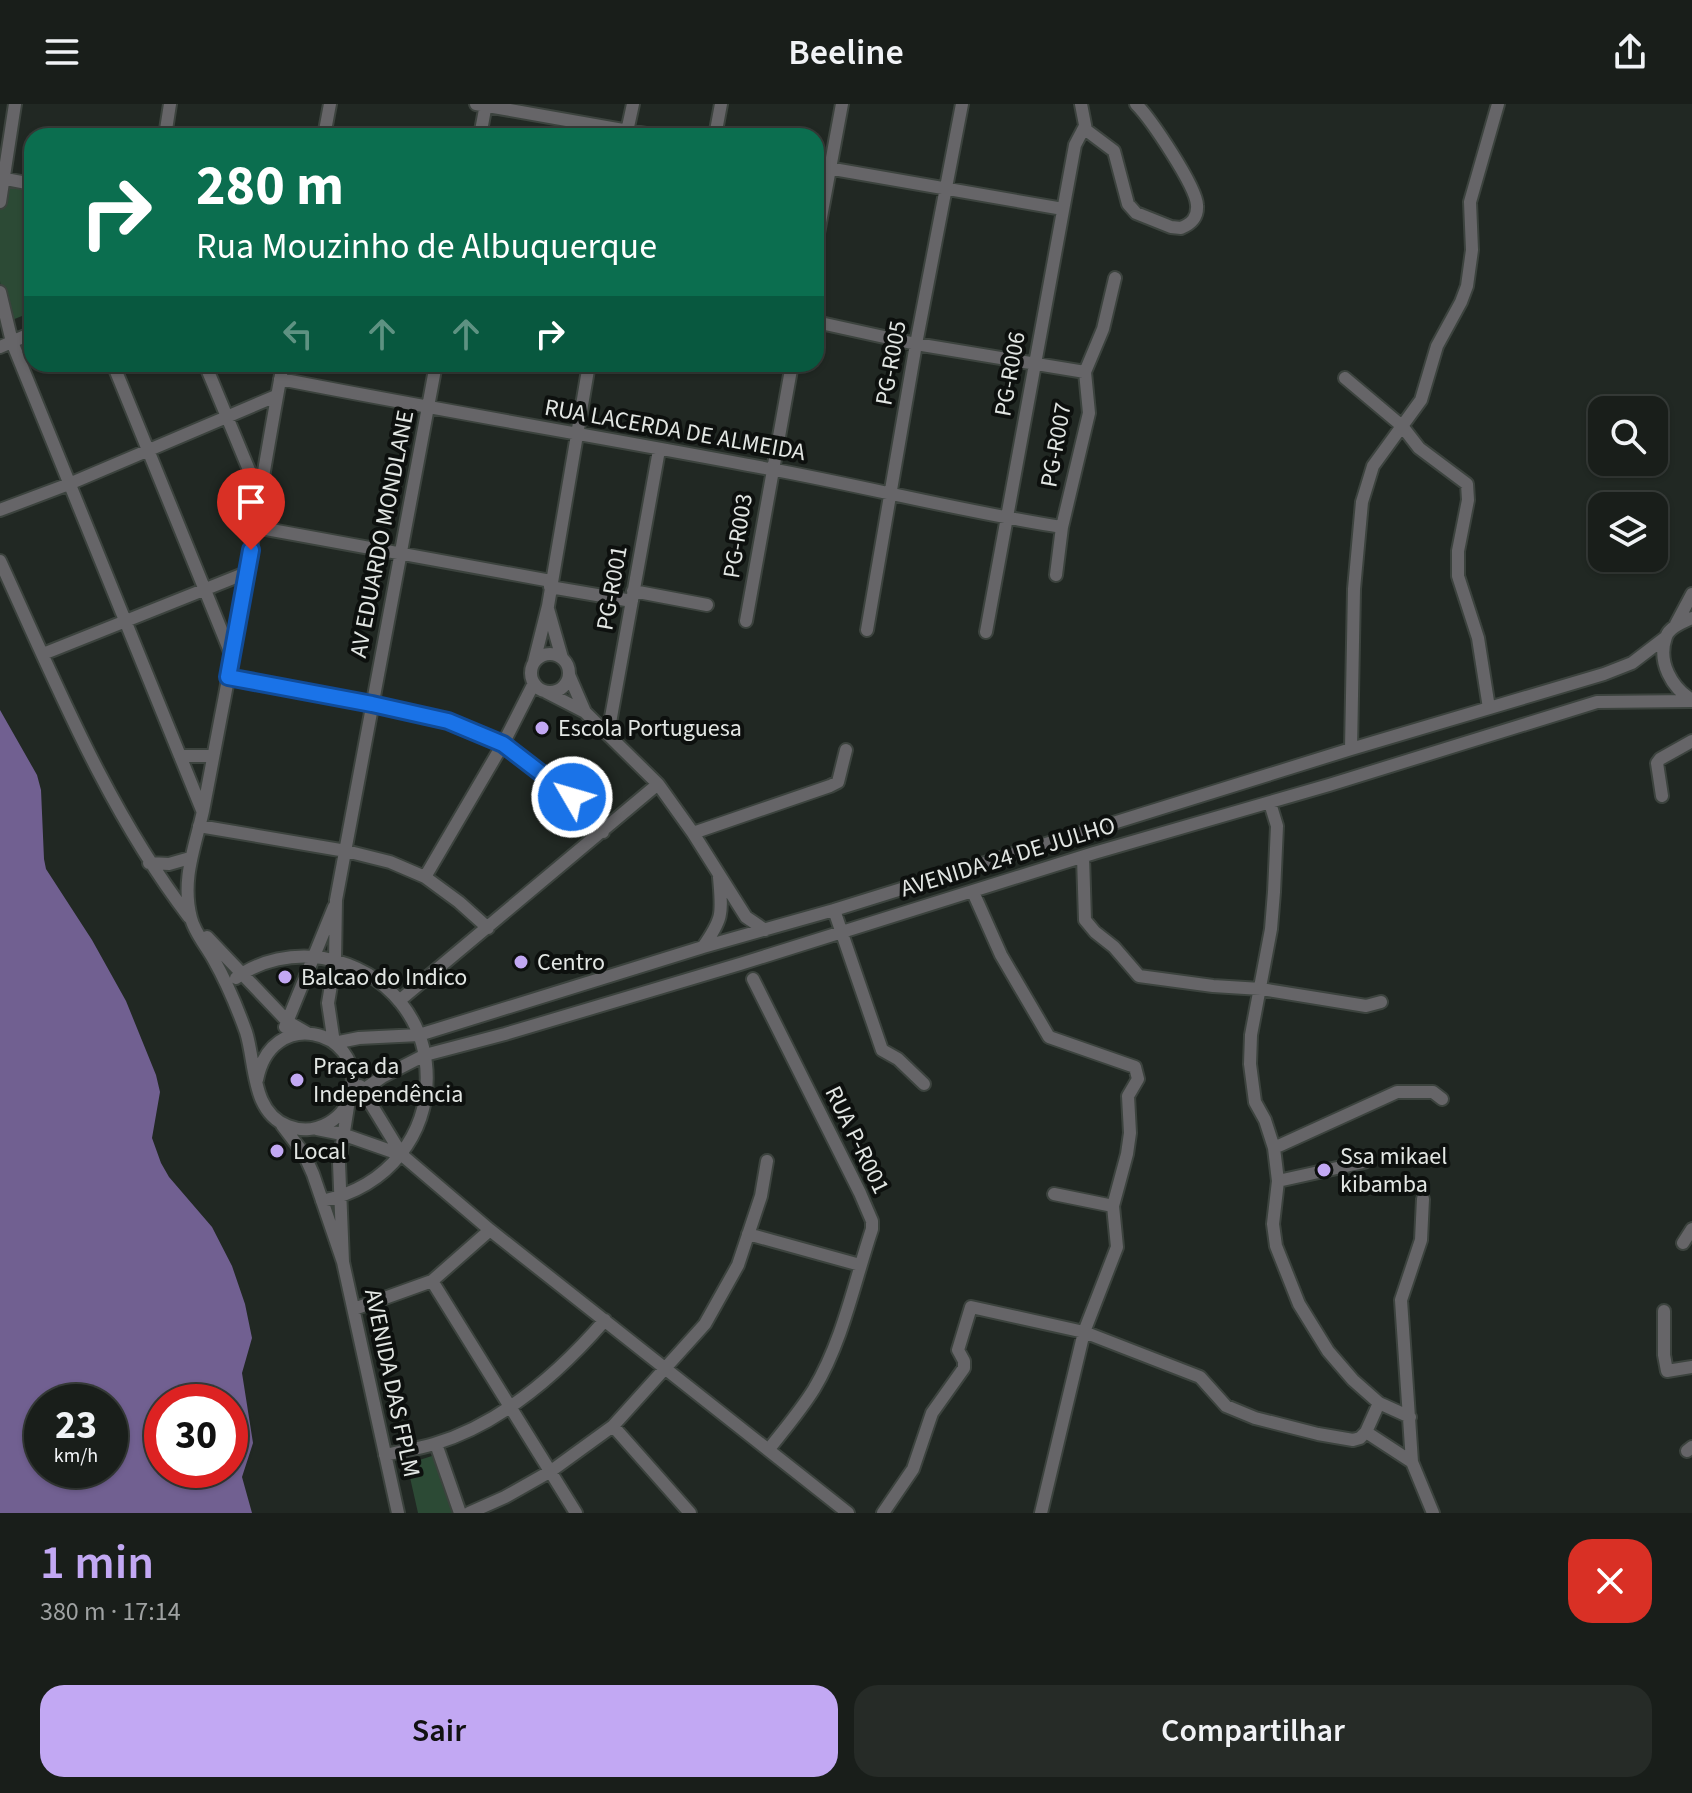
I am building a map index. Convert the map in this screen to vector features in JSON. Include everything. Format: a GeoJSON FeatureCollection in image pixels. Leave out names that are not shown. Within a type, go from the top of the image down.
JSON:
{"type":"FeatureCollection","features":[{"type":"Feature","properties":{"kind":"street"},"geometry":{"type":"LineString","coordinates":[[0,202],[1,178],[15,104]]}},
{"type":"Feature","properties":{"kind":"street"},"geometry":{"type":"LineString","coordinates":[[166,128],[170,104]]}},
{"type":"Feature","properties":{"kind":"street"},"geometry":{"type":"LineString","coordinates":[[326,128],[330,104]]}},
{"type":"Feature","properties":{"kind":"street"},"geometry":{"type":"LineString","coordinates":[[480,128],[482,104],[602,128]]}},
{"type":"Feature","properties":{"kind":"street"},"geometry":{"type":"LineString","coordinates":[[628,128],[633,104]]}},
{"type":"Feature","properties":{"kind":"street"},"geometry":{"type":"LineString","coordinates":[[716,128],[721,104]]}},
{"type":"Feature","properties":{"kind":"street"},"geometry":{"type":"LineString","coordinates":[[824,204],[842,104]]}},
{"type":"Feature","properties":{"kind":"street","name":"PG-R005"},"geometry":{"type":"LineString","coordinates":[[867,630],[916,344],[962,104]]}},
{"type":"Feature","properties":{"kind":"street"},"geometry":{"type":"LineString","coordinates":[[1081,104],[1085,126],[1096,139],[1114,151],[1128,204],[1136,213],[1181,228],[1193,221],[1196,214],[1195,196],[1162,138],[1136,104]]}},
{"type":"Feature","properties":{"kind":"street"},"geometry":{"type":"LineString","coordinates":[[1351,749],[1354,589],[1362,502],[1373,466],[1421,400],[1437,346],[1467,286],[1472,250],[1470,202],[1498,104]]}},
{"type":"Feature","properties":{"kind":"street","name":"PG-R006"},"geometry":{"type":"LineString","coordinates":[[986,632],[1075,145],[1085,126]]}},
{"type":"Feature","properties":{"kind":"street"},"geometry":{"type":"LineString","coordinates":[[824,168],[1063,209]]}},
{"type":"Feature","properties":{"kind":"street"},"geometry":{"type":"LineString","coordinates":[[1,178],[24,182]]}},
{"type":"Feature","properties":{"kind":"street","name":"PG-R007"},"geometry":{"type":"LineString","coordinates":[[1056,575],[1062,527],[1089,413],[1085,372],[1103,329],[1115,278]]}},
{"type":"Feature","properties":{"kind":"street"},"geometry":{"type":"LineString","coordinates":[[0,292],[6,344],[69,484],[203,811]]}},
{"type":"Feature","properties":{"kind":"street"},"geometry":{"type":"LineString","coordinates":[[824,324],[916,344],[1085,372]]}},
{"type":"Feature","properties":{"kind":"street"},"geometry":{"type":"LineString","coordinates":[[116,372],[232,657]]}},
{"type":"Feature","properties":{"kind":"street"},"geometry":{"type":"LineString","coordinates":[[208,372],[259,494]]}},
{"type":"Feature","properties":{"kind":"street"},"geometry":{"type":"LineString","coordinates":[[281,372],[232,657],[203,811],[190,858],[187,889],[191,920],[227,985],[246,1034],[262,1104],[280,1123],[304,1130],[316,1128],[336,1118],[349,1100],[352,1075]]}},
{"type":"Feature","properties":{"kind":"street","name":"AV EDUARDO MONDLANE"},"geometry":{"type":"LineString","coordinates":[[336,900],[434,372]]}},
{"type":"Feature","properties":{"kind":"street"},"geometry":{"type":"LineString","coordinates":[[588,372],[548,606],[531,672],[534,683],[585,712],[658,784],[746,917],[765,930]]}},
{"type":"Feature","properties":{"kind":"street","name":"PG-R003"},"geometry":{"type":"LineString","coordinates":[[746,621],[790,372]]}},
{"type":"Feature","properties":{"kind":"street"},"geometry":{"type":"LineString","coordinates":[[1345,378],[1402,426],[1419,448],[1467,484],[1469,491],[1458,551],[1458,576],[1478,638],[1489,708]]}},
{"type":"Feature","properties":{"kind":"street","name":"RUA LACERDA DE ALMEIDA"},"geometry":{"type":"LineString","coordinates":[[280,379],[772,469],[1008,519],[1062,527]]}},
{"type":"Feature","properties":{"kind":"street"},"geometry":{"type":"LineString","coordinates":[[0,510],[276,396]]}},
{"type":"Feature","properties":{"kind":"street","name":"PG-R001"},"geometry":{"type":"LineString","coordinates":[[608,734],[659,450]]}},
{"type":"Feature","properties":{"kind":"street"},"geometry":{"type":"LineString","coordinates":[[255,527],[550,584],[707,605]]}},
{"type":"Feature","properties":{"kind":"street"},"geometry":{"type":"LineString","coordinates":[[0,561],[107,789],[149,863],[191,920],[241,974],[288,1022],[307,1033]]}},
{"type":"Feature","properties":{"kind":"street"},"geometry":{"type":"LineString","coordinates":[[43,654],[246,573]]}},
{"type":"Feature","properties":{"kind":"street"},"geometry":{"type":"LineString","coordinates":[[1692,594],[1670,632],[1665,666],[1675,688],[1692,701]]}},
{"type":"Feature","properties":{"kind":"street"},"geometry":{"type":"LineString","coordinates":[[548,606],[562,658]]}},
{"type":"Feature","properties":{"kind":"street"},"geometry":{"type":"LineString","coordinates":[[1670,632],[1692,618]]}},
{"type":"Feature","properties":{"kind":"street","name":"AVENIDA 24 DE JULHO"},"geometry":{"type":"LineString","coordinates":[[334,1043],[359,1038],[419,1035],[1109,826],[1618,668],[1632,663],[1670,632]]}},
{"type":"Feature","properties":{"kind":"street"},"geometry":{"type":"LineString","coordinates":[[534,662],[544,654],[562,658],[567,663],[585,712]]}},
{"type":"Feature","properties":{"kind":"street"},"geometry":{"type":"LineString","coordinates":[[546,692],[559,690],[569,675]]}},
{"type":"Feature","properties":{"kind":"street"},"geometry":{"type":"LineString","coordinates":[[228,677],[448,721],[503,744],[572,797],[603,832]]}},
{"type":"Feature","properties":{"kind":"street"},"geometry":{"type":"LineString","coordinates":[[425,877],[503,744],[534,683]]}},
{"type":"Feature","properties":{"kind":"street","name":"AVENIDA 24 DE JULHO"},"geometry":{"type":"LineString","coordinates":[[349,1100],[400,1067],[425,1055],[599,1006],[1597,702],[1692,701]]}},
{"type":"Feature","properties":{"kind":"street"},"geometry":{"type":"LineString","coordinates":[[1662,796],[1657,763],[1692,741]]}},
{"type":"Feature","properties":{"kind":"street"},"geometry":{"type":"LineString","coordinates":[[693,833],[838,782],[846,750]]}},
{"type":"Feature","properties":{"kind":"street"},"geometry":{"type":"LineString","coordinates":[[180,756],[213,756]]}},
{"type":"Feature","properties":{"kind":"street"},"geometry":{"type":"LineString","coordinates":[[399,1001],[658,784]]}},
{"type":"Feature","properties":{"kind":"street"},"geometry":{"type":"LineString","coordinates":[[1270,803],[1277,826],[1275,877],[1271,929],[1251,1035],[1251,1083],[1255,1102],[1274,1148],[1278,1181],[1273,1224],[1276,1246],[1299,1304],[1328,1351],[1353,1380],[1379,1403],[1410,1417]]}},
{"type":"Feature","properties":{"kind":"street"},"geometry":{"type":"LineString","coordinates":[[199,826],[346,851],[390,862],[425,877],[488,928]]}},
{"type":"Feature","properties":{"kind":"street"},"geometry":{"type":"LineString","coordinates":[[1109,826],[1115,847]]}},
{"type":"Feature","properties":{"kind":"street"},"geometry":{"type":"LineString","coordinates":[[1088,832],[1085,920],[1139,976],[1261,989],[1366,1006],[1381,1002]]}},
{"type":"Feature","properties":{"kind":"street"},"geometry":{"type":"LineString","coordinates":[[149,863],[169,864],[190,858]]}},
{"type":"Feature","properties":{"kind":"street"},"geometry":{"type":"LineString","coordinates":[[703,947],[716,929],[722,913],[718,874]]}},
{"type":"Feature","properties":{"kind":"street"},"geometry":{"type":"LineString","coordinates":[[973,892],[1001,955],[1049,1037],[1135,1067],[1138,1073],[1128,1096],[1130,1133],[1113,1206],[1117,1247],[1084,1332],[1041,1513]]}},
{"type":"Feature","properties":{"kind":"street"},"geometry":{"type":"LineString","coordinates":[[279,1041],[336,900]]}},
{"type":"Feature","properties":{"kind":"street"},"geometry":{"type":"LineString","coordinates":[[334,1043],[328,1003],[335,961],[336,900]]}},
{"type":"Feature","properties":{"kind":"street"},"geometry":{"type":"LineString","coordinates":[[859,902],[865,924]]}},
{"type":"Feature","properties":{"kind":"street"},"geometry":{"type":"LineString","coordinates":[[834,910],[882,1050],[898,1059],[924,1084]]}},
{"type":"Feature","properties":{"kind":"street"},"geometry":{"type":"LineString","coordinates":[[227,985],[241,974],[263,964],[292,957],[335,961],[360,970],[385,986],[399,1001],[419,1035],[425,1055],[426,1100],[414,1135],[402,1155],[371,1183],[322,1201]]}},
{"type":"Feature","properties":{"kind":"street","name":"RUA P-R001"},"geometry":{"type":"LineString","coordinates":[[753,979],[872,1221],[850,1304],[827,1364],[813,1390],[769,1449]]}},
{"type":"Feature","properties":{"kind":"street"},"geometry":{"type":"LineString","coordinates":[[591,981],[599,1006]]}},
{"type":"Feature","properties":{"kind":"street"},"geometry":{"type":"LineString","coordinates":[[564,989],[572,1013]]}},
{"type":"Feature","properties":{"kind":"street"},"geometry":{"type":"LineString","coordinates":[[257,1080],[267,1051],[293,1034],[321,1036],[334,1043],[343,1052],[352,1075],[402,1155],[490,1230],[848,1513]]}},
{"type":"Feature","properties":{"kind":"street"},"geometry":{"type":"LineString","coordinates":[[1274,1148],[1397,1092],[1433,1092],[1442,1099]]}},
{"type":"Feature","properties":{"kind":"street","name":"AVENIDA DAS FPLM"},"geometry":{"type":"LineString","coordinates":[[343,1262],[339,1197],[342,1134],[349,1100]]}},
{"type":"Feature","properties":{"kind":"street","name":"AVENIDA DAS FPLM"},"geometry":{"type":"LineString","coordinates":[[280,1123],[304,1154],[343,1262],[398,1513]]}},
{"type":"Feature","properties":{"kind":"street"},"geometry":{"type":"LineString","coordinates":[[316,1128],[402,1155]]}},
{"type":"Feature","properties":{"kind":"street"},"geometry":{"type":"LineString","coordinates":[[469,1513],[551,1471],[613,1426],[705,1324],[738,1265],[761,1196],[767,1161]]}},
{"type":"Feature","properties":{"kind":"street"},"geometry":{"type":"LineString","coordinates":[[1278,1181],[1364,1162]]}},
{"type":"Feature","properties":{"kind":"street"},"geometry":{"type":"LineString","coordinates":[[1054,1194],[1113,1206]]}},
{"type":"Feature","properties":{"kind":"street"},"geometry":{"type":"LineString","coordinates":[[1423,1199],[1421,1240],[1401,1300],[1412,1462],[1433,1513]]}},
{"type":"Feature","properties":{"kind":"street"},"geometry":{"type":"LineString","coordinates":[[1683,1243],[1692,1229]]}},
{"type":"Feature","properties":{"kind":"street"},"geometry":{"type":"LineString","coordinates":[[354,1309],[432,1281],[490,1230]]}},
{"type":"Feature","properties":{"kind":"street"},"geometry":{"type":"LineString","coordinates":[[748,1234],[860,1265]]}},
{"type":"Feature","properties":{"kind":"street"},"geometry":{"type":"LineString","coordinates":[[432,1281],[576,1513]]}},
{"type":"Feature","properties":{"kind":"street"},"geometry":{"type":"LineString","coordinates":[[883,1513],[913,1469],[932,1413],[964,1368],[958,1350],[971,1307],[1084,1332],[1200,1377],[1226,1406],[1255,1418],[1353,1440],[1366,1432],[1379,1403]]}},
{"type":"Feature","properties":{"kind":"street"},"geometry":{"type":"LineString","coordinates":[[1664,1311],[1667,1371],[1692,1367]]}},
{"type":"Feature","properties":{"kind":"street"},"geometry":{"type":"LineString","coordinates":[[385,1455],[436,1444],[510,1407],[560,1367],[605,1320]]}},
{"type":"Feature","properties":{"kind":"street"},"geometry":{"type":"LineString","coordinates":[[613,1426],[690,1513]]}},
{"type":"Feature","properties":{"kind":"street"},"geometry":{"type":"LineString","coordinates":[[1366,1432],[1412,1462]]}},
{"type":"Feature","properties":{"kind":"street"},"geometry":{"type":"LineString","coordinates":[[436,1444],[460,1513]]}},
{"type":"Feature","properties":{"kind":"green space"},"geometry":{"type":"Polygon","coordinates":[[[10,187],[24,190],[24,315],[12,320],[4,315],[0,281],[0,202],[10,187]]]}},
{"type":"Feature","properties":{"kind":"green space"},"geometry":{"type":"Polygon","coordinates":[[[435,1455],[455,1510],[452,1513],[418,1513],[407,1464],[435,1455]]]}},
{"type":"Feature","properties":{"kind":"shaded area"},"geometry":{"type":"Polygon","coordinates":[[[0,710],[37,775],[41,790],[46,869],[92,940],[126,1001],[156,1075],[160,1092],[152,1138],[161,1163],[169,1177],[212,1227],[232,1266],[252,1338],[242,1373],[244,1384],[144,1384],[144,1488],[245,1488],[252,1513],[0,1513],[0,710]]]}},
{"type":"Feature","properties":{"kind":"shaded area"},"geometry":{"type":"Polygon","coordinates":[[[248,1411],[253,1443],[248,1458],[248,1411]]]}},
{"type":"Feature","properties":{"kind":"place","name":"Escola Portuguesa"},"geometry":{"type":"Point","coordinates":[542,728]}},
{"type":"Feature","properties":{"kind":"place","name":"Centro"},"geometry":{"type":"Point","coordinates":[521,962]}},
{"type":"Feature","properties":{"kind":"place","name":"Balcao do Indico"},"geometry":{"type":"Point","coordinates":[285,977]}},
{"type":"Feature","properties":{"kind":"place","name":"Praça da Independência"},"geometry":{"type":"Point","coordinates":[297,1080]}},
{"type":"Feature","properties":{"kind":"place","name":"Local"},"geometry":{"type":"Point","coordinates":[277,1151]}},
{"type":"Feature","properties":{"kind":"place","name":"Ssa mikael kibamba"},"geometry":{"type":"Point","coordinates":[1324,1170]}},
{"type":"Feature","properties":{"kind":"route"},"geometry":{"type":"LineString","coordinates":[[251,550],[228,677],[448,721],[503,744],[572,797]]}}]}
